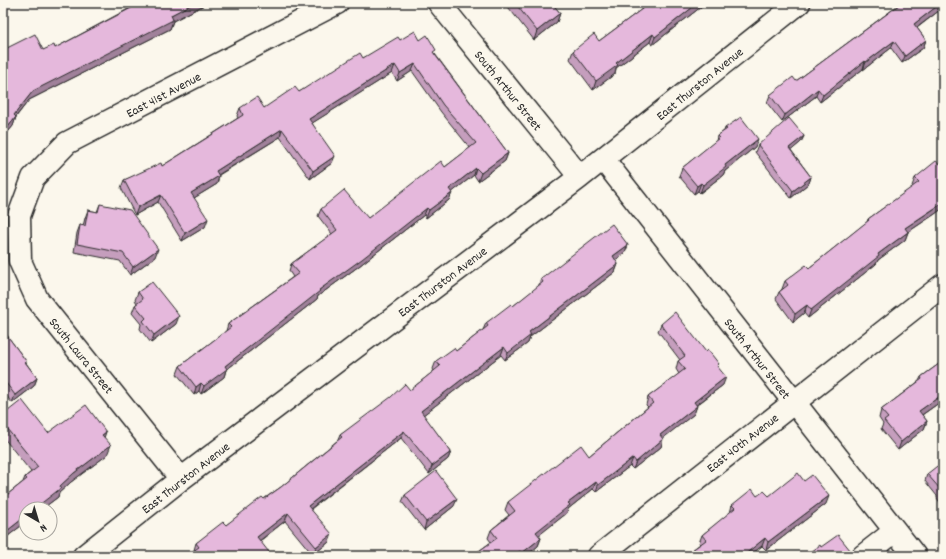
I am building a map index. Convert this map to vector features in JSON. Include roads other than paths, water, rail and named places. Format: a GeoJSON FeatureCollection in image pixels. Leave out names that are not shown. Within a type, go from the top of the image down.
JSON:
{"type":"FeatureCollection","features":[{"type":"Feature","properties":{"kind":"street","name":"East 41st Avenue"},"geometry":{"type":"LineString","coordinates":[[20,216],[33,178],[67,144],[337,3]]}},
{"type":"Feature","properties":{"kind":"street","name":"South Arthur Street"},"geometry":{"type":"LineString","coordinates":[[439,3],[580,177]]}},
{"type":"Feature","properties":{"kind":"street","name":"East Thurston Avenue"},"geometry":{"type":"LineString","coordinates":[[84,556],[181,479],[580,177],[790,6]]}},
{"type":"Feature","properties":{"kind":"street","name":"South Arthur Street"},"geometry":{"type":"LineString","coordinates":[[603,159],[915,556]]}},
{"type":"Feature","properties":{"kind":"street","name":"South Laura Street"},"geometry":{"type":"LineString","coordinates":[[20,216],[20,261],[37,299],[181,479]]}},
{"type":"Feature","properties":{"kind":"street","name":"East 40th Avenue"},"geometry":{"type":"LineString","coordinates":[[598,556],[943,285]]}},
{"type":"Feature","properties":{"kind":"street"},"geometry":{"type":"LineString","coordinates":[[863,556],[895,531]]}}]}
